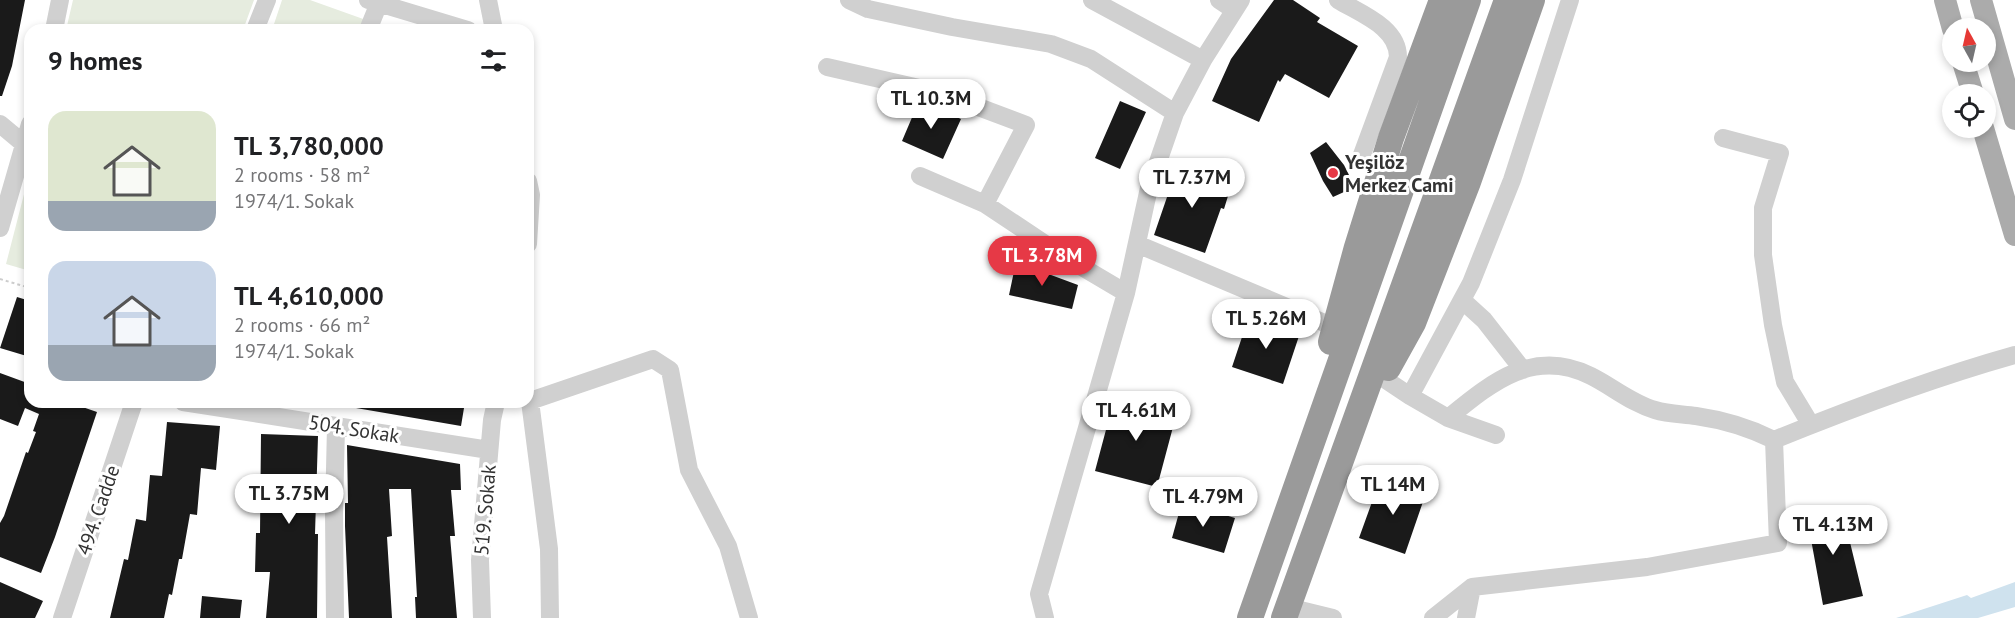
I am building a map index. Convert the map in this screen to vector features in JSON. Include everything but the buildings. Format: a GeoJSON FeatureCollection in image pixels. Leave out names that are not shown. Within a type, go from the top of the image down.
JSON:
{"type":"FeatureCollection","features":[{"type":"Feature","properties":{"kind":"highway"},"geometry":{"type":"LineString","coordinates":[[1306,458],[1334,327],[1391,138],[1442,0]]}},
{"type":"Feature","properties":{"kind":"highway"},"geometry":{"type":"LineString","coordinates":[[1250,618],[1468,0]]}},
{"type":"Feature","properties":{"kind":"highway"},"geometry":{"type":"LineString","coordinates":[[1286,613],[1507,0]]}},
{"type":"Feature","properties":{"kind":"highway"},"geometry":{"type":"LineString","coordinates":[[1344,447],[1413,323],[1468,182],[1532,0]]}},
{"type":"Feature","properties":{"kind":"main road"},"geometry":{"type":"LineString","coordinates":[[1945,0],[1950,18]]}},
{"type":"Feature","properties":{"kind":"main road"},"geometry":{"type":"LineString","coordinates":[[1981,0],[2015,118]]}},
{"type":"Feature","properties":{"kind":"main road"},"geometry":{"type":"LineString","coordinates":[[1986,138],[2015,235]]}},
{"type":"Feature","properties":{"kind":"street"},"geometry":{"type":"LineString","coordinates":[[55,24],[60,0]]}},
{"type":"Feature","properties":{"kind":"street"},"geometry":{"type":"LineString","coordinates":[[257,24],[267,0]]}},
{"type":"Feature","properties":{"kind":"street"},"geometry":{"type":"LineString","coordinates":[[488,0],[493,24]]}},
{"type":"Feature","properties":{"kind":"street"},"geometry":{"type":"LineString","coordinates":[[849,0],[868,9],[952,27],[1052,44],[1091,60],[1174,113]]}},
{"type":"Feature","properties":{"kind":"street"},"geometry":{"type":"LineString","coordinates":[[1092,0],[1203,60]]}},
{"type":"Feature","properties":{"kind":"street"},"geometry":{"type":"LineString","coordinates":[[1045,618],[1039,594],[1126,293],[1149,188],[1174,113],[1203,60],[1238,5],[1219,0]]}},
{"type":"Feature","properties":{"kind":"street"},"geometry":{"type":"LineString","coordinates":[[1338,0],[1387,31],[1395,41],[1398,52],[1360,160]]}},
{"type":"Feature","properties":{"kind":"street"},"geometry":{"type":"LineString","coordinates":[[1410,396],[1471,283],[1512,180],[1570,0]]}},
{"type":"Feature","properties":{"kind":"street"},"geometry":{"type":"LineString","coordinates":[[369,24],[373,2],[448,24]]}},
{"type":"Feature","properties":{"kind":"street"},"geometry":{"type":"LineString","coordinates":[[827,67],[941,93],[1026,125],[985,204]]}},
{"type":"Feature","properties":{"kind":"street"},"geometry":{"type":"LineString","coordinates":[[0,124],[24,144],[0,228]]}},
{"type":"Feature","properties":{"kind":"street"},"geometry":{"type":"LineString","coordinates":[[1723,138],[1780,153],[1763,208],[1763,255],[1773,325],[1785,382],[1811,425]]}},
{"type":"Feature","properties":{"kind":"street"},"geometry":{"type":"LineString","coordinates":[[920,176],[985,204],[1059,254],[1126,293]]}},
{"type":"Feature","properties":{"kind":"street"},"geometry":{"type":"LineString","coordinates":[[1137,244],[1334,327]]}},
{"type":"Feature","properties":{"kind":"street"},"geometry":{"type":"LineString","coordinates":[[1462,300],[1484,320],[1523,370]]}},
{"type":"Feature","properties":{"kind":"street"},"geometry":{"type":"LineString","coordinates":[[1448,418],[1503,377],[1523,370],[1562,365],[1606,384],[1640,405],[1661,412],[1697,416],[1747,427],[1774,440],[1866,403],[1971,367],[2015,355]]}},
{"type":"Feature","properties":{"kind":"street"},"geometry":{"type":"LineString","coordinates":[[534,397],[653,359],[670,370],[689,470],[728,546],[749,618]]}},
{"type":"Feature","properties":{"kind":"street"},"geometry":{"type":"LineString","coordinates":[[1383,378],[1448,418],[1496,435]]}},
{"type":"Feature","properties":{"kind":"street","name":"494. Cadde"},"geometry":{"type":"LineString","coordinates":[[62,618],[132,408]]}},
{"type":"Feature","properties":{"kind":"street","name":"504. Sokak"},"geometry":{"type":"LineString","coordinates":[[221,408],[489,450]]}},
{"type":"Feature","properties":{"kind":"street","name":"519. Sokak"},"geometry":{"type":"LineString","coordinates":[[483,618],[480,560],[495,408]]}},
{"type":"Feature","properties":{"kind":"street"},"geometry":{"type":"LineString","coordinates":[[530,408],[549,549],[550,618]]}},
{"type":"Feature","properties":{"kind":"street"},"geometry":{"type":"LineString","coordinates":[[335,618],[336,426]]}},
{"type":"Feature","properties":{"kind":"street"},"geometry":{"type":"LineString","coordinates":[[1433,618],[1472,587],[1647,567],[1778,543],[1774,440]]}},
{"type":"Feature","properties":{"kind":"street"},"geometry":{"type":"LineString","coordinates":[[1466,618],[1472,587]]}},
{"type":"Feature","properties":{"kind":"street"},"geometry":{"type":"LineString","coordinates":[[1286,613],[1333,618]]}},
{"type":"Feature","properties":{"kind":"path"},"geometry":{"type":"LineString","coordinates":[[0,279],[24,286]]}},
{"type":"Feature","properties":{"kind":"shaded area"},"geometry":{"type":"Polygon","coordinates":[[[73,0],[254,0],[245,24],[67,24],[73,0]]]}},
{"type":"Feature","properties":{"kind":"shaded area"},"geometry":{"type":"Polygon","coordinates":[[[282,0],[310,0],[377,24],[274,24],[282,0]]]}},
{"type":"Feature","properties":{"kind":"shaded area"},"geometry":{"type":"Polygon","coordinates":[[[24,194],[24,269],[6,264],[24,194]]]}},
{"type":"Feature","properties":{"kind":"water"},"geometry":{"type":"Polygon","coordinates":[[[2015,582],[2015,607],[1978,618],[1896,618],[1967,595],[1971,598],[2015,582]]]}},
{"type":"Feature","properties":{"kind":"place","name":"Yeşilöz Merkez Cami"},"geometry":{"type":"Point","coordinates":[1333,173]}}]}
